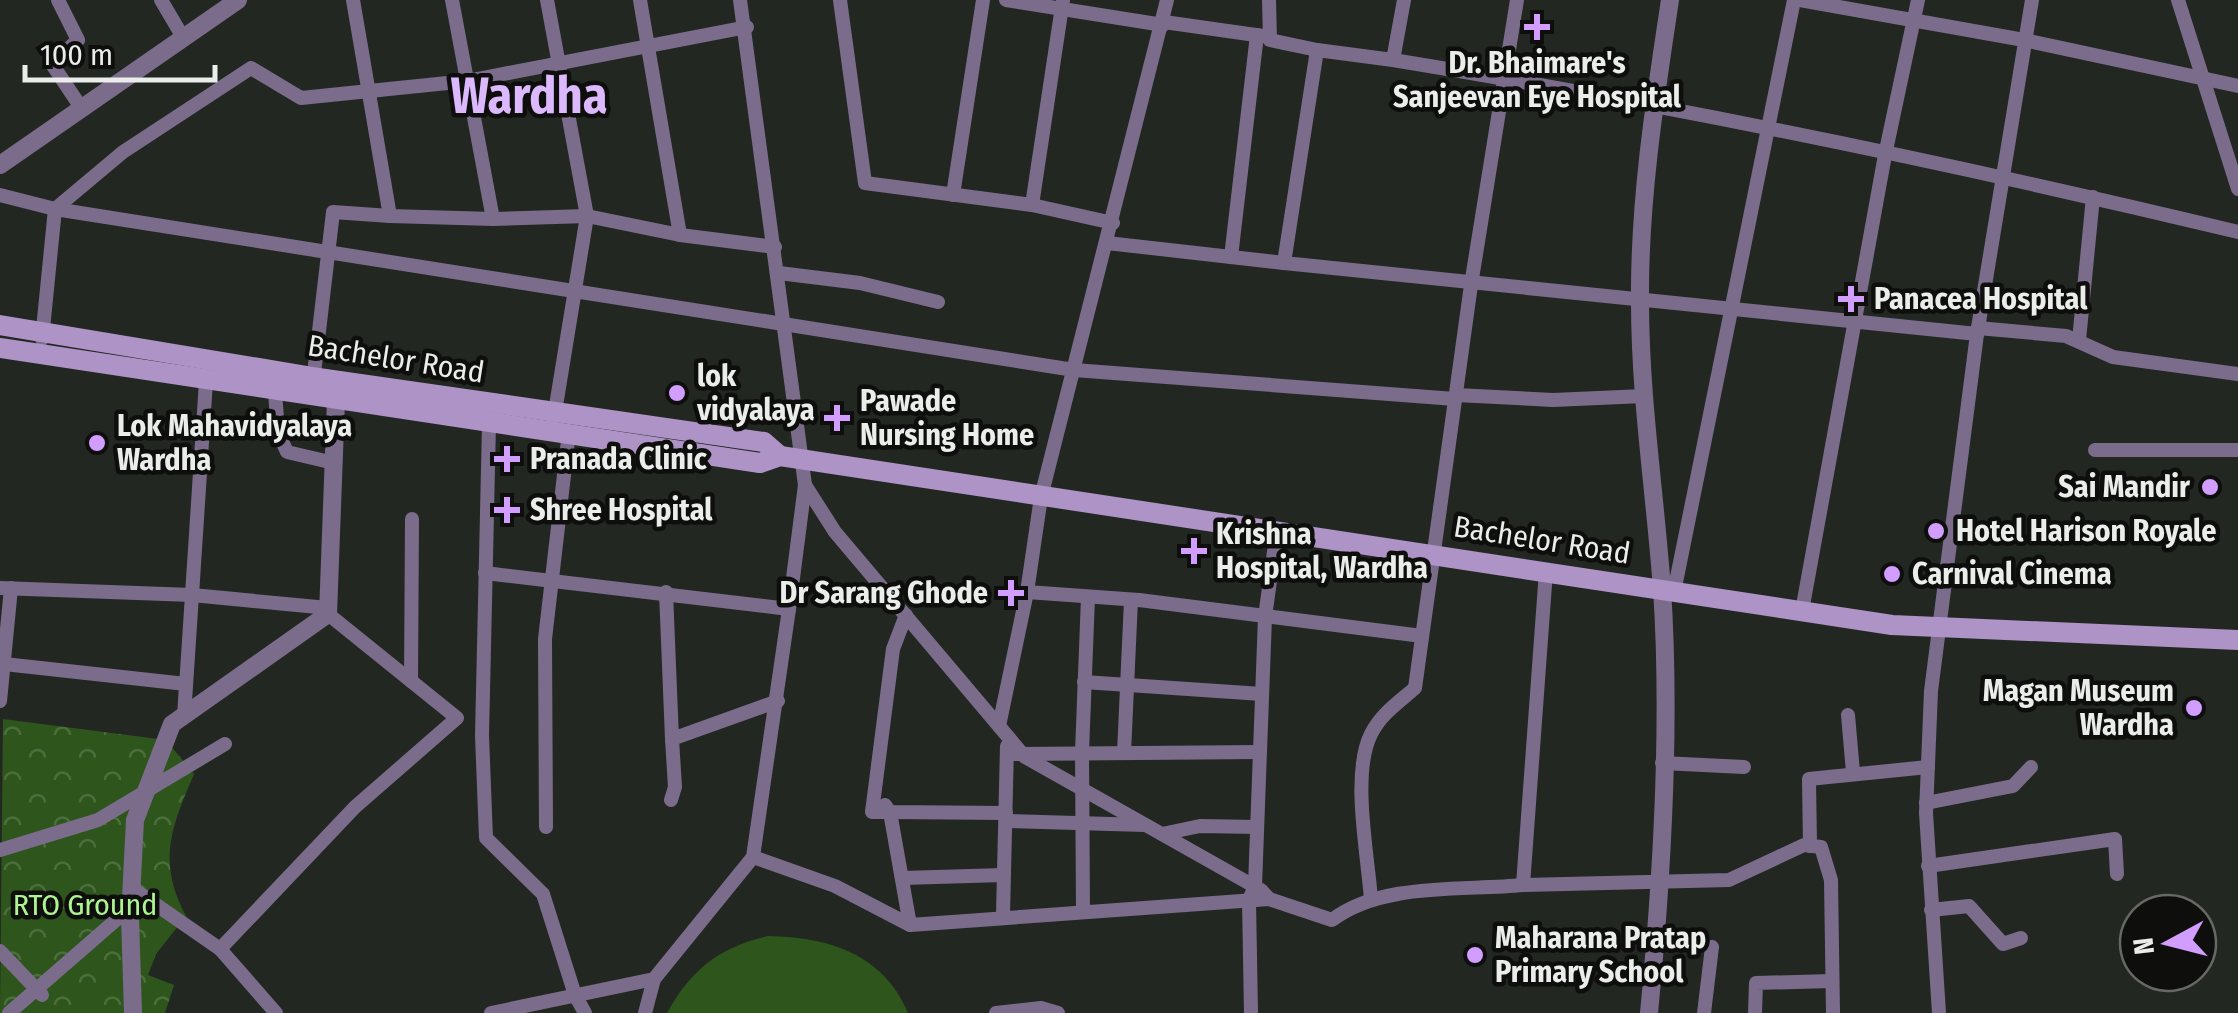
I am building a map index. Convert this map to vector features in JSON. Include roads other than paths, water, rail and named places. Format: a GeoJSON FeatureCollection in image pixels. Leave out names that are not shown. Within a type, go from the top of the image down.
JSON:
{"type":"FeatureCollection","features":[{"type":"Feature","properties":{"kind":"main road","name":"Bachelor Road"},"geometry":{"type":"LineString","coordinates":[[0,325],[312,387],[559,424],[764,442],[780,456],[804,461],[1433,552],[1802,611],[1937,627],[2238,640]]}},
{"type":"Feature","properties":{"kind":"main road","name":"Bachelor Road"},"geometry":{"type":"LineString","coordinates":[[0,348],[275,392],[312,387],[336,400],[489,424],[559,424]]}},
{"type":"Feature","properties":{"kind":"street"},"geometry":{"type":"LineString","coordinates":[[58,0],[78,40],[52,64],[82,109]]}},
{"type":"Feature","properties":{"kind":"street"},"geometry":{"type":"LineString","coordinates":[[162,0],[184,39]]}},
{"type":"Feature","properties":{"kind":"street"},"geometry":{"type":"LineString","coordinates":[[0,165],[238,0]]}},
{"type":"Feature","properties":{"kind":"street"},"geometry":{"type":"LineString","coordinates":[[354,0],[390,216]]}},
{"type":"Feature","properties":{"kind":"street"},"geometry":{"type":"LineString","coordinates":[[452,0],[493,219]]}},
{"type":"Feature","properties":{"kind":"street"},"geometry":{"type":"LineString","coordinates":[[546,827],[545,639],[555,579],[559,424],[587,216],[547,0]]}},
{"type":"Feature","properties":{"kind":"street"},"geometry":{"type":"LineString","coordinates":[[640,0],[680,235]]}},
{"type":"Feature","properties":{"kind":"street"},"geometry":{"type":"LineString","coordinates":[[840,0],[865,184],[1032,205],[1113,222]]}},
{"type":"Feature","properties":{"kind":"street"},"geometry":{"type":"LineString","coordinates":[[953,195],[983,0]]}},
{"type":"Feature","properties":{"kind":"street"},"geometry":{"type":"LineString","coordinates":[[1006,0],[1063,4],[1163,24],[1263,36],[1317,50],[1502,78],[2092,197],[2238,232]]}},
{"type":"Feature","properties":{"kind":"street"},"geometry":{"type":"LineString","coordinates":[[1003,915],[1007,755],[1003,731],[1042,497],[1167,0]]}},
{"type":"Feature","properties":{"kind":"street"},"geometry":{"type":"LineString","coordinates":[[1231,257],[1269,0]]}},
{"type":"Feature","properties":{"kind":"street"},"geometry":{"type":"LineString","coordinates":[[1393,60],[1404,0]]}},
{"type":"Feature","properties":{"kind":"street"},"geometry":{"type":"LineString","coordinates":[[1372,900],[1363,791],[1367,751],[1370,736],[1384,714],[1415,688],[1471,285],[1516,0]]}},
{"type":"Feature","properties":{"kind":"street"},"geometry":{"type":"LineString","coordinates":[[1649,1013],[1661,884],[1668,591],[1644,396],[1640,299],[1653,109],[1670,0]]}},
{"type":"Feature","properties":{"kind":"street"},"geometry":{"type":"LineString","coordinates":[[1668,591],[1797,0],[2024,40],[2238,86]]}},
{"type":"Feature","properties":{"kind":"street"},"geometry":{"type":"LineString","coordinates":[[1802,611],[1884,155],[1918,0]]}},
{"type":"Feature","properties":{"kind":"street"},"geometry":{"type":"LineString","coordinates":[[1939,1013],[1926,803],[1937,627],[1978,331],[2032,0]]}},
{"type":"Feature","properties":{"kind":"street"},"geometry":{"type":"LineString","coordinates":[[2178,0],[2238,189]]}},
{"type":"Feature","properties":{"kind":"street"},"geometry":{"type":"LineString","coordinates":[[646,1013],[654,979],[754,858],[805,485],[744,1]]}},
{"type":"Feature","properties":{"kind":"street"},"geometry":{"type":"LineString","coordinates":[[1032,205],[1063,4]]}},
{"type":"Feature","properties":{"kind":"street"},"geometry":{"type":"LineString","coordinates":[[40,355],[56,209],[123,152],[251,68],[300,98],[467,80],[746,26]]}},
{"type":"Feature","properties":{"kind":"street"},"geometry":{"type":"LineString","coordinates":[[1284,263],[1317,50]]}},
{"type":"Feature","properties":{"kind":"street"},"geometry":{"type":"LineString","coordinates":[[0,195],[56,209],[330,256],[575,290],[1074,370],[1455,397],[1554,400],[1644,396]]}},
{"type":"Feature","properties":{"kind":"street"},"geometry":{"type":"LineString","coordinates":[[2079,340],[2092,197]]}},
{"type":"Feature","properties":{"kind":"street"},"geometry":{"type":"LineString","coordinates":[[312,387],[333,212],[493,219],[587,216],[680,235],[775,247]]}},
{"type":"Feature","properties":{"kind":"street"},"geometry":{"type":"LineString","coordinates":[[1107,243],[1471,285],[2079,340],[2113,357],[2238,374]]}},
{"type":"Feature","properties":{"kind":"street"},"geometry":{"type":"LineString","coordinates":[[778,273],[860,284],[938,302]]}},
{"type":"Feature","properties":{"kind":"street"},"geometry":{"type":"LineString","coordinates":[[184,716],[206,381]]}},
{"type":"Feature","properties":{"kind":"street"},"geometry":{"type":"LineString","coordinates":[[275,392],[278,432],[288,452],[334,463]]}},
{"type":"Feature","properties":{"kind":"street"},"geometry":{"type":"LineString","coordinates":[[328,611],[336,400]]}},
{"type":"Feature","properties":{"kind":"street"},"geometry":{"type":"LineString","coordinates":[[489,424],[482,736],[486,838],[543,894],[575,995],[585,1013]]}},
{"type":"Feature","properties":{"kind":"street"},"geometry":{"type":"LineString","coordinates":[[2094,450],[2238,450]]}},
{"type":"Feature","properties":{"kind":"street"},"geometry":{"type":"LineString","coordinates":[[805,485],[836,532],[1026,757],[1162,834],[1252,893],[1332,920],[1349,907],[1398,892],[1728,880],[1767,860],[1810,846],[1821,847],[1828,861],[1833,1013]]}},
{"type":"Feature","properties":{"kind":"street"},"geometry":{"type":"LineString","coordinates":[[411,681],[412,520]]}},
{"type":"Feature","properties":{"kind":"street"},"geometry":{"type":"LineString","coordinates":[[1251,1013],[1252,893],[1265,616],[1277,530]]}},
{"type":"Feature","properties":{"kind":"street"},"geometry":{"type":"LineString","coordinates":[[1523,885],[1546,571]]}},
{"type":"Feature","properties":{"kind":"street"},"geometry":{"type":"LineString","coordinates":[[485,573],[666,592],[789,610]]}},
{"type":"Feature","properties":{"kind":"street"},"geometry":{"type":"LineString","coordinates":[[0,701],[6,588],[192,596],[328,611],[482,736]]}},
{"type":"Feature","properties":{"kind":"street"},"geometry":{"type":"LineString","coordinates":[[666,592],[675,787],[670,800]]}},
{"type":"Feature","properties":{"kind":"street"},"geometry":{"type":"LineString","coordinates":[[1027,592],[1132,600],[1422,636]]}},
{"type":"Feature","properties":{"kind":"street"},"geometry":{"type":"LineString","coordinates":[[1083,910],[1081,787],[1088,596]]}},
{"type":"Feature","properties":{"kind":"street"},"geometry":{"type":"LineString","coordinates":[[1124,753],[1132,600]]}},
{"type":"Feature","properties":{"kind":"street"},"geometry":{"type":"LineString","coordinates":[[133,1013],[131,897],[135,820],[172,724],[328,611]]}},
{"type":"Feature","properties":{"kind":"street"},"geometry":{"type":"LineString","coordinates":[[906,615],[893,650],[872,812],[1146,825]]}},
{"type":"Feature","properties":{"kind":"street"},"geometry":{"type":"LineString","coordinates":[[4,664],[186,684]]}},
{"type":"Feature","properties":{"kind":"street"},"geometry":{"type":"LineString","coordinates":[[1084,682],[1127,688],[1262,694]]}},
{"type":"Feature","properties":{"kind":"street"},"geometry":{"type":"LineString","coordinates":[[672,739],[778,702]]}},
{"type":"Feature","properties":{"kind":"street"},"geometry":{"type":"LineString","coordinates":[[1848,715],[1853,772]]}},
{"type":"Feature","properties":{"kind":"street"},"geometry":{"type":"LineString","coordinates":[[220,949],[355,807],[457,718]]}},
{"type":"Feature","properties":{"kind":"street"},"geometry":{"type":"LineString","coordinates":[[0,850],[98,820],[225,744]]}},
{"type":"Feature","properties":{"kind":"street"},"geometry":{"type":"LineString","coordinates":[[1007,755],[1260,752]]}},
{"type":"Feature","properties":{"kind":"street"},"geometry":{"type":"LineString","coordinates":[[1662,763],[1744,767]]}},
{"type":"Feature","properties":{"kind":"street"},"geometry":{"type":"LineString","coordinates":[[1810,846],[1809,779],[1928,767]]}},
{"type":"Feature","properties":{"kind":"street"},"geometry":{"type":"LineString","coordinates":[[1926,803],[2013,786],[2031,767]]}},
{"type":"Feature","properties":{"kind":"street"},"geometry":{"type":"LineString","coordinates":[[890,812],[910,925]]}},
{"type":"Feature","properties":{"kind":"street"},"geometry":{"type":"LineString","coordinates":[[1162,834],[1200,826],[1257,827]]}},
{"type":"Feature","properties":{"kind":"street"},"geometry":{"type":"LineString","coordinates":[[1928,866],[2116,838],[2118,874]]}},
{"type":"Feature","properties":{"kind":"street"},"geometry":{"type":"LineString","coordinates":[[754,858],[835,886],[910,925],[1252,893]]}},
{"type":"Feature","properties":{"kind":"street"},"geometry":{"type":"LineString","coordinates":[[902,878],[1004,875]]}},
{"type":"Feature","properties":{"kind":"street"},"geometry":{"type":"LineString","coordinates":[[131,897],[220,949],[276,1013]]}},
{"type":"Feature","properties":{"kind":"street"},"geometry":{"type":"LineString","coordinates":[[8,1013],[40,992],[131,897]]}},
{"type":"Feature","properties":{"kind":"street"},"geometry":{"type":"LineString","coordinates":[[1931,910],[1969,906],[2003,944],[2021,938]]}},
{"type":"Feature","properties":{"kind":"street"},"geometry":{"type":"LineString","coordinates":[[1704,1013],[1712,947]]}},
{"type":"Feature","properties":{"kind":"street"},"geometry":{"type":"LineString","coordinates":[[0,951],[40,992]]}},
{"type":"Feature","properties":{"kind":"street"},"geometry":{"type":"LineString","coordinates":[[491,1013],[654,979]]}},
{"type":"Feature","properties":{"kind":"street"},"geometry":{"type":"LineString","coordinates":[[1755,1013],[1756,983],[1832,980]]}},
{"type":"Feature","properties":{"kind":"street"},"geometry":{"type":"LineString","coordinates":[[996,1013],[1041,1008],[1058,1013]]}},
{"type":"Feature","properties":{"kind":"place","name":"Dr. Bhaimare's Sanjeevan Eye Hospital"},"geometry":{"type":"Point","coordinates":[1537,27]}},
{"type":"Feature","properties":{"kind":"place","name":"Panacea Hospital"},"geometry":{"type":"Point","coordinates":[1851,299]}},
{"type":"Feature","properties":{"kind":"place","name":"lok vidyalaya"},"geometry":{"type":"Point","coordinates":[677,393]}},
{"type":"Feature","properties":{"kind":"place","name":"Pawade Nursing Home"},"geometry":{"type":"Point","coordinates":[837,418]}},
{"type":"Feature","properties":{"kind":"place","name":"Lok Mahavidyalaya Wardha"},"geometry":{"type":"Point","coordinates":[97,443]}},
{"type":"Feature","properties":{"kind":"place","name":"Pranada Clinic"},"geometry":{"type":"Point","coordinates":[507,459]}},
{"type":"Feature","properties":{"kind":"place","name":"Sai Mandir"},"geometry":{"type":"Point","coordinates":[2210,487]}},
{"type":"Feature","properties":{"kind":"place","name":"Shree Hospital"},"geometry":{"type":"Point","coordinates":[507,510]}},
{"type":"Feature","properties":{"kind":"place","name":"Hotel Harison Royale"},"geometry":{"type":"Point","coordinates":[1936,531]}},
{"type":"Feature","properties":{"kind":"place","name":"Krishna Hospital, Wardha"},"geometry":{"type":"Point","coordinates":[1194,551]}},
{"type":"Feature","properties":{"kind":"place","name":"Carnival Cinema"},"geometry":{"type":"Point","coordinates":[1892,574]}},
{"type":"Feature","properties":{"kind":"place","name":"Dr Sarang Ghode"},"geometry":{"type":"Point","coordinates":[1011,593]}},
{"type":"Feature","properties":{"kind":"place","name":"Magan Museum Wardha"},"geometry":{"type":"Point","coordinates":[2194,708]}},
{"type":"Feature","properties":{"kind":"place","name":"Maharana Pratap Primary School"},"geometry":{"type":"Point","coordinates":[1475,955]}},
{"type":"Feature","properties":{"kind":"district","name":"Wardha"},"geometry":{"type":"Point","coordinates":[529,95]}},
{"type":"Feature","properties":{"kind":"park label","name":"RTO Ground"},"geometry":{"type":"Point","coordinates":[85,905]}}]}
